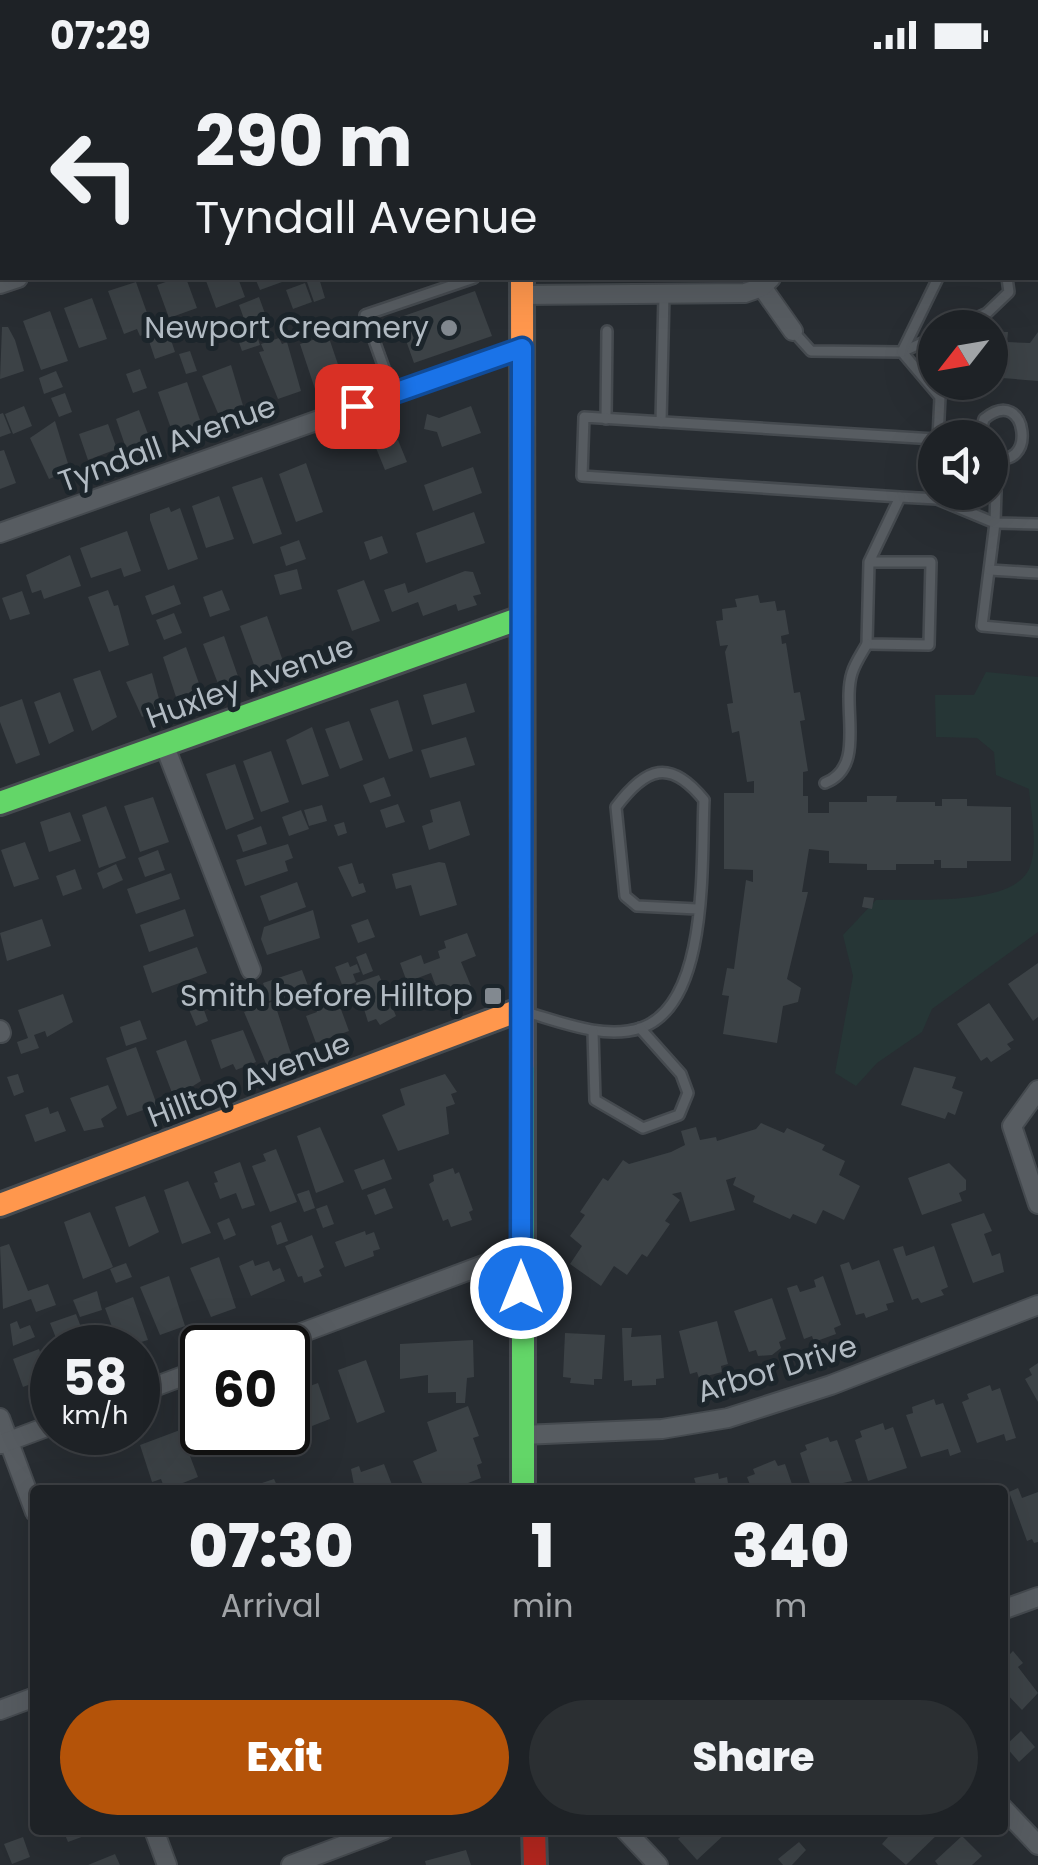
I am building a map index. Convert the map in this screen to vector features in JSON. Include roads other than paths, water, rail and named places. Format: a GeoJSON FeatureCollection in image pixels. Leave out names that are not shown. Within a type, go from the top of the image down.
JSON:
{"type":"FeatureCollection","features":[{"type":"Feature","properties":{"kind":"main road"},"geometry":{"type":"LineString","coordinates":[[522,286],[519,1010],[523,1485]]}},
{"type":"Feature","properties":{"kind":"main road","name":"Huxley Avenue"},"geometry":{"type":"LineString","coordinates":[[0,803],[521,618]]}},
{"type":"Feature","properties":{"kind":"main road","name":"Hilltop Avenue"},"geometry":{"type":"LineString","coordinates":[[0,1205],[519,1010]]}},
{"type":"Feature","properties":{"kind":"main road"},"geometry":{"type":"LineString","coordinates":[[534,1835],[536,1865]]}},
{"type":"Feature","properties":{"kind":"street"},"geometry":{"type":"LineString","coordinates":[[522,286],[664,294],[745,293],[767,282],[793,330]]}},
{"type":"Feature","properties":{"kind":"street","name":"Tyndall Avenue"},"geometry":{"type":"LineString","coordinates":[[0,532],[522,348]]}},
{"type":"Feature","properties":{"kind":"street"},"geometry":{"type":"LineString","coordinates":[[164,744],[251,970]]}},
{"type":"Feature","properties":{"kind":"street"},"geometry":{"type":"LineString","coordinates":[[1038,1090],[1012,1126],[1038,1204]]}},
{"type":"Feature","properties":{"kind":"street"},"geometry":{"type":"LineString","coordinates":[[310,1329],[520,1250]]}},
{"type":"Feature","properties":{"kind":"street","name":"Arbor Drive"},"geometry":{"type":"LineString","coordinates":[[522,1435],[662,1429],[728,1418],[848,1378],[1038,1305]]}},
{"type":"Feature","properties":{"kind":"street"},"geometry":{"type":"LineString","coordinates":[[0,1418],[4,1443],[30,1501]]}},
{"type":"Feature","properties":{"kind":"street"},"geometry":{"type":"LineString","coordinates":[[4,1443],[30,1433]]}},
{"type":"Feature","properties":{"kind":"street"},"geometry":{"type":"LineString","coordinates":[[1008,1608],[1038,1598]]}},
{"type":"Feature","properties":{"kind":"street"},"geometry":{"type":"LineString","coordinates":[[0,1710],[30,1698]]}},
{"type":"Feature","properties":{"kind":"street"},"geometry":{"type":"LineString","coordinates":[[1008,1813],[1038,1846]]}},
{"type":"Feature","properties":{"kind":"street"},"geometry":{"type":"LineString","coordinates":[[156,1835],[167,1865]]}},
{"type":"Feature","properties":{"kind":"street"},"geometry":{"type":"LineString","coordinates":[[290,1865],[371,1835]]}},
{"type":"Feature","properties":{"kind":"street"},"geometry":{"type":"LineString","coordinates":[[631,1835],[658,1865]]}},
{"type":"Feature","properties":{"kind":"lane"},"geometry":{"type":"LineString","coordinates":[[393,393],[365,315],[468,280]]}},
{"type":"Feature","properties":{"kind":"lane"},"geometry":{"type":"LineString","coordinates":[[902,352],[937,280]]}},
{"type":"Feature","properties":{"kind":"lane"},"geometry":{"type":"LineString","coordinates":[[989,310],[1009,292],[1008,280]]}},
{"type":"Feature","properties":{"kind":"lane"},"geometry":{"type":"LineString","coordinates":[[661,422],[664,294]]}},
{"type":"Feature","properties":{"kind":"lane"},"geometry":{"type":"LineString","coordinates":[[793,330],[811,352],[902,352],[918,345]]}},
{"type":"Feature","properties":{"kind":"lane"},"geometry":{"type":"LineString","coordinates":[[606,419],[607,331]]}},
{"type":"Feature","properties":{"kind":"lane"},"geometry":{"type":"LineString","coordinates":[[902,352],[940,396],[938,420]]}},
{"type":"Feature","properties":{"kind":"lane"},"geometry":{"type":"LineString","coordinates":[[987,420],[990,414],[1006,411],[1020,418],[1026,432],[1023,446],[1008,457]]}},
{"type":"Feature","properties":{"kind":"lane"},"geometry":{"type":"LineString","coordinates":[[918,437],[584,418],[582,476],[918,497]]}},
{"type":"Feature","properties":{"kind":"lane"},"geometry":{"type":"LineString","coordinates":[[825,782],[838,778],[848,764],[851,675],[866,644],[869,562],[900,497]]}},
{"type":"Feature","properties":{"kind":"lane"},"geometry":{"type":"LineString","coordinates":[[967,510],[994,523],[1038,524]]}},
{"type":"Feature","properties":{"kind":"lane"},"geometry":{"type":"LineString","coordinates":[[994,510],[982,626],[1038,632]]}},
{"type":"Feature","properties":{"kind":"lane"},"geometry":{"type":"LineString","coordinates":[[866,644],[929,645],[931,562],[869,562]]}},
{"type":"Feature","properties":{"kind":"lane"},"geometry":{"type":"LineString","coordinates":[[990,570],[1038,573]]}},
{"type":"Feature","properties":{"kind":"lane"},"geometry":{"type":"LineString","coordinates":[[519,1010],[592,1031],[640,1028],[668,1010],[690,974],[697,909],[704,800],[687,778],[662,771],[636,780],[616,807],[625,896],[637,906],[697,909]]}},
{"type":"Feature","properties":{"kind":"lane"},"geometry":{"type":"LineString","coordinates":[[592,1031],[595,1100],[644,1128],[679,1115],[688,1093],[681,1074],[640,1028]]}},
{"type":"Feature","properties":{"kind":"place","name":"Newport Creamery"},"geometry":{"type":"Point","coordinates":[449,328]}},
{"type":"Feature","properties":{"kind":"place","name":"Smith before Hilltop"},"geometry":{"type":"Point","coordinates":[493,996]}}]}
